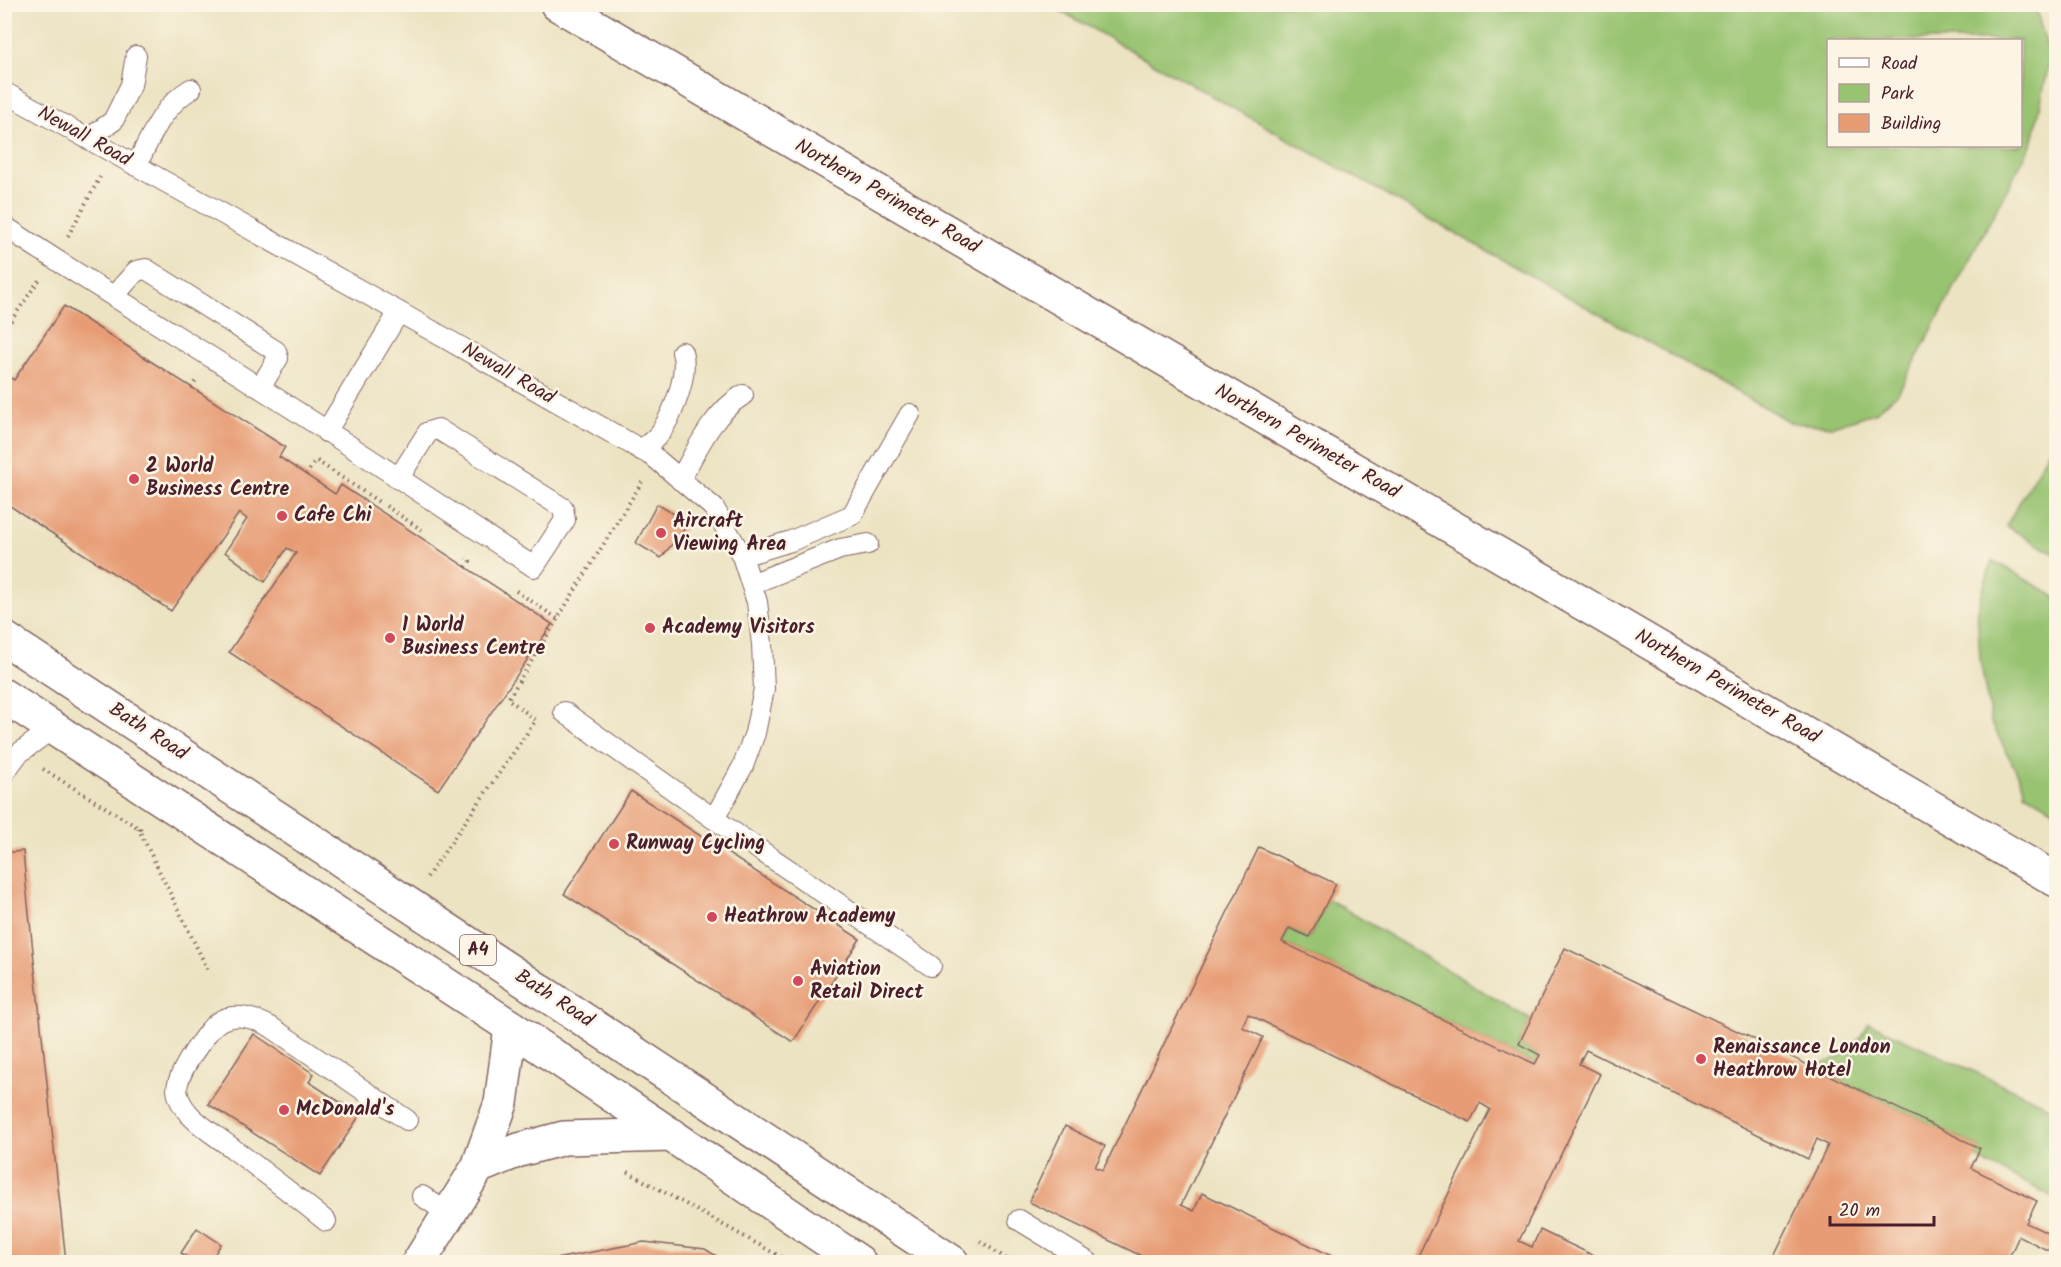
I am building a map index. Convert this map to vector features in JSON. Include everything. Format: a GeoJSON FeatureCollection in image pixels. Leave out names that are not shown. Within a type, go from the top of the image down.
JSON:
{"type":"FeatureCollection","features":[{"type":"Feature","properties":{"kind":"main road","name":"Northern Perimeter Road"},"geometry":{"type":"LineString","coordinates":[[557,4],[2056,880]]}},
{"type":"Feature","properties":{"kind":"main road","name":"Bath Road"},"geometry":{"type":"LineString","coordinates":[[4,638],[952,1263]]}},
{"type":"Feature","properties":{"kind":"main road","name":"A4"},"geometry":{"type":"LineString","coordinates":[[4,696],[511,1027],[860,1263]]}},
{"type":"Feature","properties":{"kind":"main road"},"geometry":{"type":"LineString","coordinates":[[419,1263],[478,1167],[501,1103],[511,1027]]}},
{"type":"Feature","properties":{"kind":"main road"},"geometry":{"type":"LineString","coordinates":[[478,1167],[519,1150],[564,1138],[672,1135]]}},
{"type":"Feature","properties":{"kind":"lane"},"geometry":{"type":"LineString","coordinates":[[88,139],[113,121],[131,85],[136,56]]}},
{"type":"Feature","properties":{"kind":"lane"},"geometry":{"type":"LineString","coordinates":[[136,166],[162,116],[176,98],[191,89]]}},
{"type":"Feature","properties":{"kind":"lane","name":"Newall Road"},"geometry":{"type":"LineString","coordinates":[[4,92],[647,453],[714,508],[742,556],[757,602],[764,689],[754,733],[743,766],[714,819]]}},
{"type":"Feature","properties":{"kind":"lane"},"geometry":{"type":"LineString","coordinates":[[4,226],[260,388],[534,567],[565,520],[563,508],[438,429],[428,432],[398,478]]}},
{"type":"Feature","properties":{"kind":"lane"},"geometry":{"type":"LineString","coordinates":[[114,296],[136,271],[146,269],[226,319],[276,351],[278,358],[260,388]]}},
{"type":"Feature","properties":{"kind":"lane"},"geometry":{"type":"LineString","coordinates":[[326,432],[399,312]]}},
{"type":"Feature","properties":{"kind":"lane"},"geometry":{"type":"LineString","coordinates":[[647,453],[661,432],[680,391],[685,361],[682,352]]}},
{"type":"Feature","properties":{"kind":"lane"},"geometry":{"type":"LineString","coordinates":[[680,480],[708,430],[729,403],[743,395]]}},
{"type":"Feature","properties":{"kind":"lane"},"geometry":{"type":"LineString","coordinates":[[742,556],[791,541],[852,515],[910,414]]}},
{"type":"Feature","properties":{"kind":"lane"},"geometry":{"type":"LineString","coordinates":[[751,584],[840,549],[868,544]]}},
{"type":"Feature","properties":{"kind":"lane"},"geometry":{"type":"LineString","coordinates":[[564,712],[714,819],[931,966]]}},
{"type":"Feature","properties":{"kind":"lane"},"geometry":{"type":"LineString","coordinates":[[4,773],[18,754],[53,728]]}},
{"type":"Feature","properties":{"kind":"lane"},"geometry":{"type":"LineString","coordinates":[[326,1221],[204,1128],[189,1115],[180,1102],[177,1090],[180,1075],[210,1030],[217,1023],[228,1018],[241,1016],[254,1018],[407,1119]]}},
{"type":"Feature","properties":{"kind":"lane"},"geometry":{"type":"LineString","coordinates":[[422,1196],[449,1214]]}},
{"type":"Feature","properties":{"kind":"lane"},"geometry":{"type":"LineString","coordinates":[[1019,1220],[1088,1263]]}},
{"type":"Feature","properties":{"kind":"path"},"geometry":{"type":"LineString","coordinates":[[425,880],[536,720],[508,699],[642,482],[647,453]]}},
{"type":"Feature","properties":{"kind":"path"},"geometry":{"type":"LineString","coordinates":[[317,461],[432,536]]}},
{"type":"Feature","properties":{"kind":"path"},"geometry":{"type":"LineString","coordinates":[[460,555],[470,561],[466,567]]}},
{"type":"Feature","properties":{"kind":"path"},"geometry":{"type":"LineString","coordinates":[[138,828],[208,970]]}},
{"type":"Feature","properties":{"kind":"path"},"geometry":{"type":"LineString","coordinates":[[621,1168],[790,1263]]}},
{"type":"Feature","properties":{"kind":"green space"},"geometry":{"type":"Polygon","coordinates":[[[1050,5],[2035,5],[2050,58],[2033,141],[1898,393],[1874,413],[1833,426],[1792,423],[1050,5]]]}},
{"type":"Feature","properties":{"kind":"green space"},"geometry":{"type":"Polygon","coordinates":[[[2056,438],[2056,555],[2006,526],[2056,438]]]}},
{"type":"Feature","properties":{"kind":"green space"},"geometry":{"type":"Polygon","coordinates":[[[1992,560],[2056,597],[2056,811],[2025,793],[2025,788],[1991,722],[1980,659],[1977,610],[1992,560]]]}},
{"type":"Feature","properties":{"kind":"green space"},"geometry":{"type":"Polygon","coordinates":[[[1328,899],[1531,1020],[1519,1044],[1540,1055],[1535,1064],[1282,942],[1289,928],[1310,937],[1328,899]]]}},
{"type":"Feature","properties":{"kind":"green space"},"geometry":{"type":"Polygon","coordinates":[[[1869,1023],[2040,1102],[2056,1112],[2056,1198],[1975,1158],[1980,1148],[1810,1066],[1831,1061],[1846,1054],[1869,1023]]]}},
{"type":"Feature","properties":{"kind":"building"},"geometry":{"type":"Polygon","coordinates":[[[64,306],[285,447],[279,457],[335,494],[341,485],[552,624],[438,790],[229,652],[296,553],[287,548],[265,582],[225,552],[247,519],[239,513],[171,611],[4,502],[4,374],[14,380],[64,306]]]}},
{"type":"Feature","properties":{"kind":"building","name":"Aircraft Viewing Area"},"geometry":{"type":"Polygon","coordinates":[[[657,504],[689,523],[661,558],[636,543],[657,504]]]}},
{"type":"Feature","properties":{"kind":"building","name":"Heathrow Academy"},"geometry":{"type":"Polygon","coordinates":[[[631,791],[860,939],[793,1042],[564,894],[631,791]]]}},
{"type":"Feature","properties":{"kind":"building","name":"Renaissance London Heathrow Hotel"},"geometry":{"type":"Polygon","coordinates":[[[1259,847],[1336,884],[1309,937],[1289,928],[1282,942],[1535,1064],[1540,1055],[1519,1044],[1565,948],[1980,1148],[1971,1168],[2037,1201],[2026,1223],[2054,1236],[2055,1245],[2052,1249],[2047,1250],[2019,1236],[2007,1262],[1771,1262],[1828,1145],[1817,1139],[1808,1159],[1586,1050],[1579,1064],[1600,1074],[1519,1241],[1532,1247],[1540,1230],[1607,1262],[1415,1262],[1490,1109],[1480,1103],[1470,1122],[1248,1014],[1242,1027],[1263,1037],[1181,1205],[1194,1211],[1202,1193],[1344,1262],[1154,1262],[1029,1202],[1065,1126],[1105,1146],[1095,1167],[1103,1170],[1259,847]]]}},
{"type":"Feature","properties":{"kind":"building"},"geometry":{"type":"Polygon","coordinates":[[[23,851],[66,1262],[4,1262],[4,853],[23,851]]]}},
{"type":"Feature","properties":{"kind":"building","name":"McDonald's"},"geometry":{"type":"Polygon","coordinates":[[[254,1034],[314,1074],[309,1082],[360,1115],[320,1176],[208,1104],[254,1034]]]}},
{"type":"Feature","properties":{"kind":"building"},"geometry":{"type":"Polygon","coordinates":[[[197,1228],[221,1244],[214,1255],[225,1262],[188,1262],[190,1259],[181,1253],[197,1228]]]}},
{"type":"Feature","properties":{"kind":"building"},"geometry":{"type":"Polygon","coordinates":[[[644,1242],[705,1249],[726,1262],[540,1262],[644,1242]]]}},
{"type":"Feature","properties":{"kind":"place","name":"2 World Business Centre"},"geometry":{"type":"Point","coordinates":[134,479]}},
{"type":"Feature","properties":{"kind":"place","name":"Cafe Chi"},"geometry":{"type":"Point","coordinates":[282,516]}},
{"type":"Feature","properties":{"kind":"place","name":"Aircraft Viewing Area"},"geometry":{"type":"Point","coordinates":[661,533]}},
{"type":"Feature","properties":{"kind":"place","name":"Academy Visitors"},"geometry":{"type":"Point","coordinates":[650,628]}},
{"type":"Feature","properties":{"kind":"place","name":"1 World Business Centre"},"geometry":{"type":"Point","coordinates":[390,638]}},
{"type":"Feature","properties":{"kind":"place","name":"Runway Cycling"},"geometry":{"type":"Point","coordinates":[614,844]}},
{"type":"Feature","properties":{"kind":"place","name":"Heathrow Academy"},"geometry":{"type":"Point","coordinates":[712,917]}},
{"type":"Feature","properties":{"kind":"place","name":"Aviation Retail Direct"},"geometry":{"type":"Point","coordinates":[798,981]}},
{"type":"Feature","properties":{"kind":"place","name":"Renaissance London Heathrow Hotel"},"geometry":{"type":"Point","coordinates":[1701,1059]}},
{"type":"Feature","properties":{"kind":"place","name":"McDonald's"},"geometry":{"type":"Point","coordinates":[284,1110]}}]}
